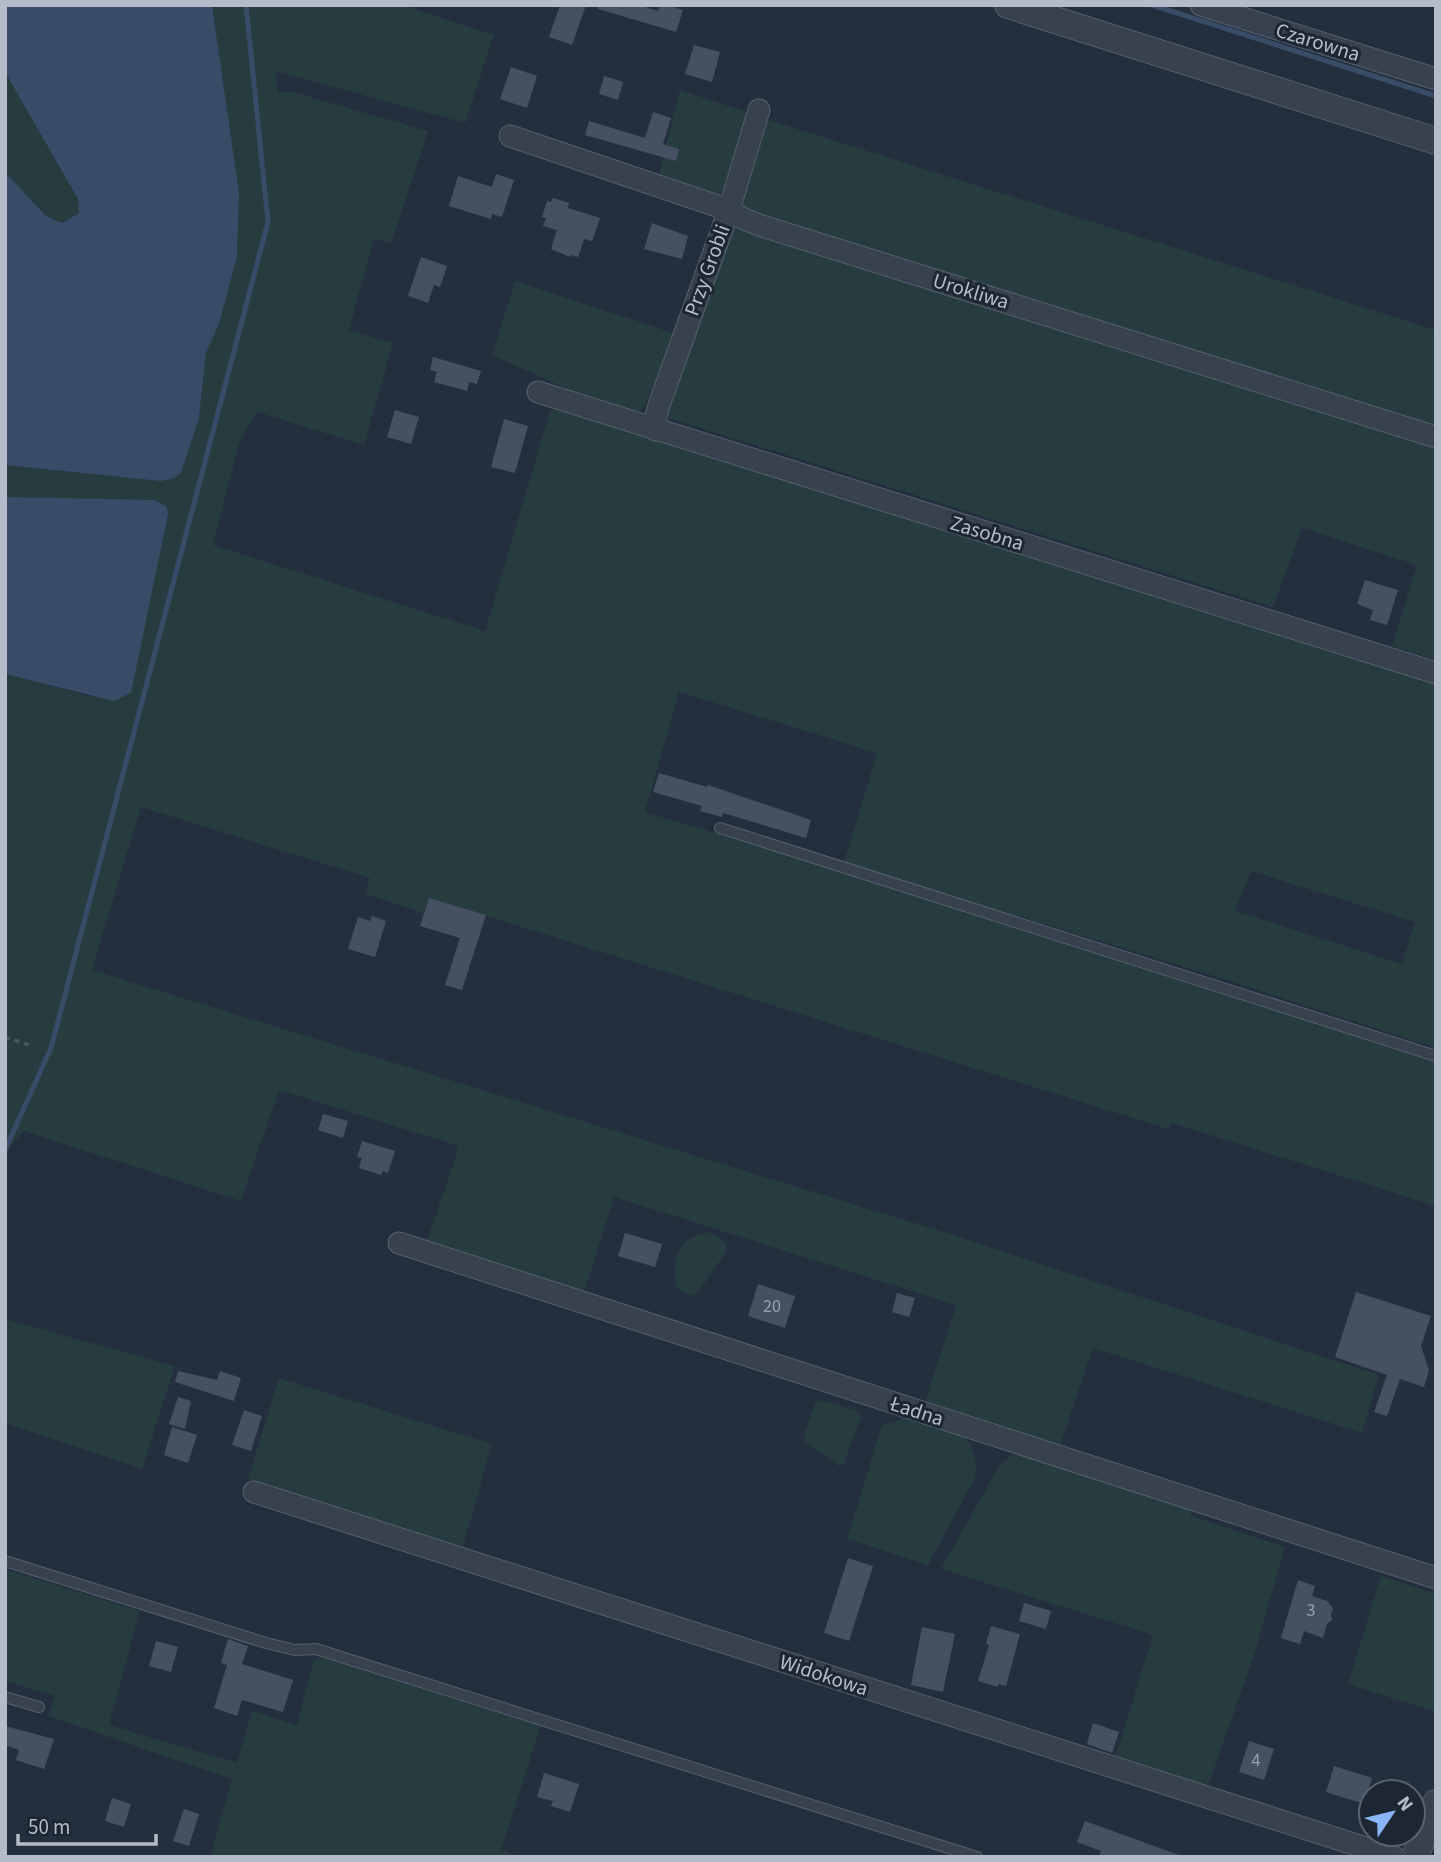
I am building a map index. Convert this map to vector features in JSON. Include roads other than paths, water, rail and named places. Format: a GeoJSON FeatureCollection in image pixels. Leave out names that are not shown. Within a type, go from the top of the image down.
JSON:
{"type":"FeatureCollection","features":[{"type":"Feature","properties":{"kind":"street"},"geometry":{"type":"LineString","coordinates":[[1009,5],[1436,141]]}},
{"type":"Feature","properties":{"kind":"street","name":"Czarowna"},"geometry":{"type":"LineString","coordinates":[[1201,5],[1436,79]]}},
{"type":"Feature","properties":{"kind":"street","name":"Przy Grobli"},"geometry":{"type":"LineString","coordinates":[[656,430],[659,405],[729,210],[759,110]]}},
{"type":"Feature","properties":{"kind":"street","name":"Urokliwa"},"geometry":{"type":"LineString","coordinates":[[510,136],[729,210],[762,226],[1436,436]]}},
{"type":"Feature","properties":{"kind":"street","name":"Zasobna"},"geometry":{"type":"LineString","coordinates":[[538,392],[1436,673]]}},
{"type":"Feature","properties":{"kind":"street","name":"Ładna"},"geometry":{"type":"LineString","coordinates":[[399,1243],[1436,1578]]}},
{"type":"Feature","properties":{"kind":"street","name":"Widokowa"},"geometry":{"type":"LineString","coordinates":[[254,1492],[1394,1857]]}},
{"type":"Feature","properties":{"kind":"street"},"geometry":{"type":"LineString","coordinates":[[1416,1857],[1436,1803]]}},
{"type":"Feature","properties":{"kind":"lane"},"geometry":{"type":"LineString","coordinates":[[720,828],[1436,1056]]}},
{"type":"Feature","properties":{"kind":"lane"},"geometry":{"type":"LineString","coordinates":[[5,1561],[266,1643],[295,1650],[316,1649],[976,1857]]}},
{"type":"Feature","properties":{"kind":"lane"},"geometry":{"type":"LineString","coordinates":[[5,1697],[39,1707]]}},
{"type":"Feature","properties":{"kind":"water"},"geometry":{"type":"Polygon","coordinates":[[[5,5],[212,5],[239,193],[237,257],[219,324],[206,353],[199,418],[181,473],[172,479],[160,481],[5,465],[5,172],[45,215],[62,223],[79,213],[78,199],[5,72],[5,5]]]}},
{"type":"Feature","properties":{"kind":"water"},"geometry":{"type":"Polygon","coordinates":[[[5,497],[155,500],[167,507],[168,514],[131,693],[114,701],[5,674],[5,497]]]}},
{"type":"Feature","properties":{"kind":"waterway"},"geometry":{"type":"LineString","coordinates":[[5,1150],[51,1048],[268,222],[246,5]]}},
{"type":"Feature","properties":{"kind":"waterway"},"geometry":{"type":"LineString","coordinates":[[1152,5],[1436,96]]}}]}
